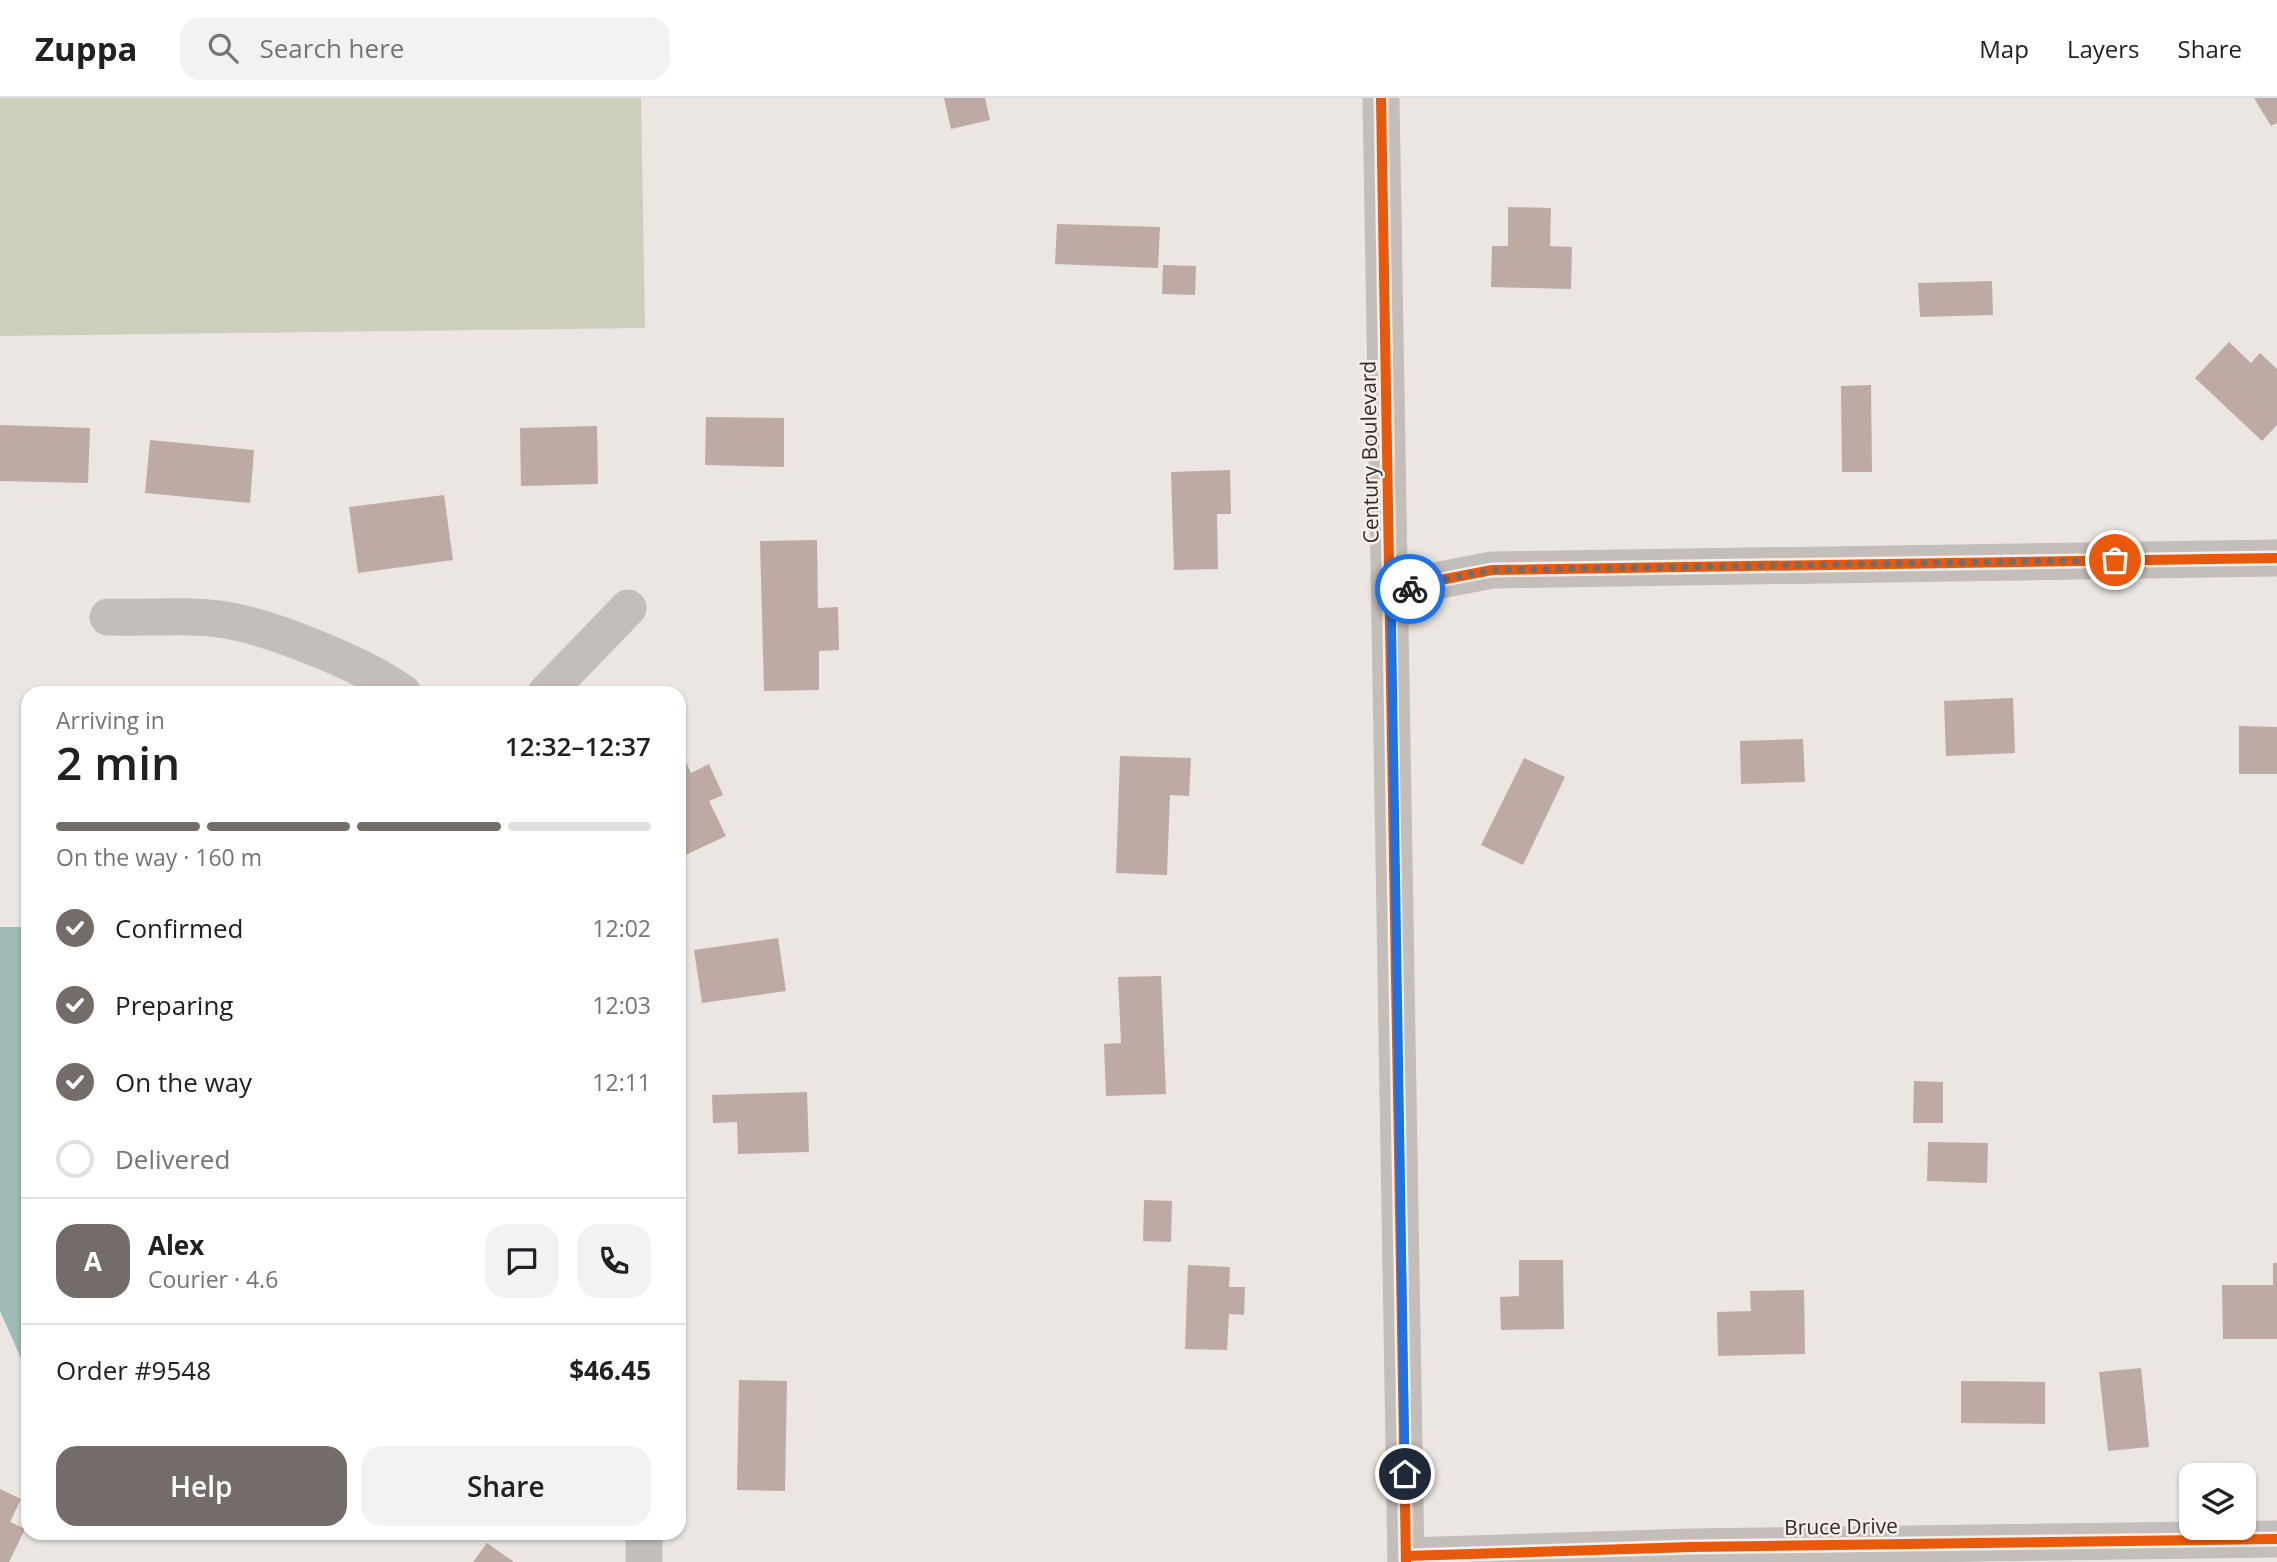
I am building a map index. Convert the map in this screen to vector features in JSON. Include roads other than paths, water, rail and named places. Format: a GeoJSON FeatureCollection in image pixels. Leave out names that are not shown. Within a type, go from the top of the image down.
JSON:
{"type":"FeatureCollection","features":[{"type":"Feature","properties":{"kind":"street","name":"Century Boulevard"},"geometry":{"type":"LineString","coordinates":[[1381,98],[1406,1559]]}},
{"type":"Feature","properties":{"kind":"street"},"geometry":{"type":"LineString","coordinates":[[1391,595],[1435,581],[1492,570],[2277,558]]}},
{"type":"Feature","properties":{"kind":"street"},"geometry":{"type":"LineString","coordinates":[[553,686],[628,608]]}},
{"type":"Feature","properties":{"kind":"street"},"geometry":{"type":"LineString","coordinates":[[108,617],[226,620],[310,646],[393,686]]}},
{"type":"Feature","properties":{"kind":"street","name":"Bruce Drive"},"geometry":{"type":"LineString","coordinates":[[1406,1559],[1691,1547],[2277,1539]]}},
{"type":"Feature","properties":{"kind":"street"},"geometry":{"type":"LineString","coordinates":[[644,1540],[644,1562]]}},
{"type":"Feature","properties":{"kind":"water"},"geometry":{"type":"Polygon","coordinates":[[[0,927],[21,927],[21,1358],[0,1311],[0,927]]]}}]}
